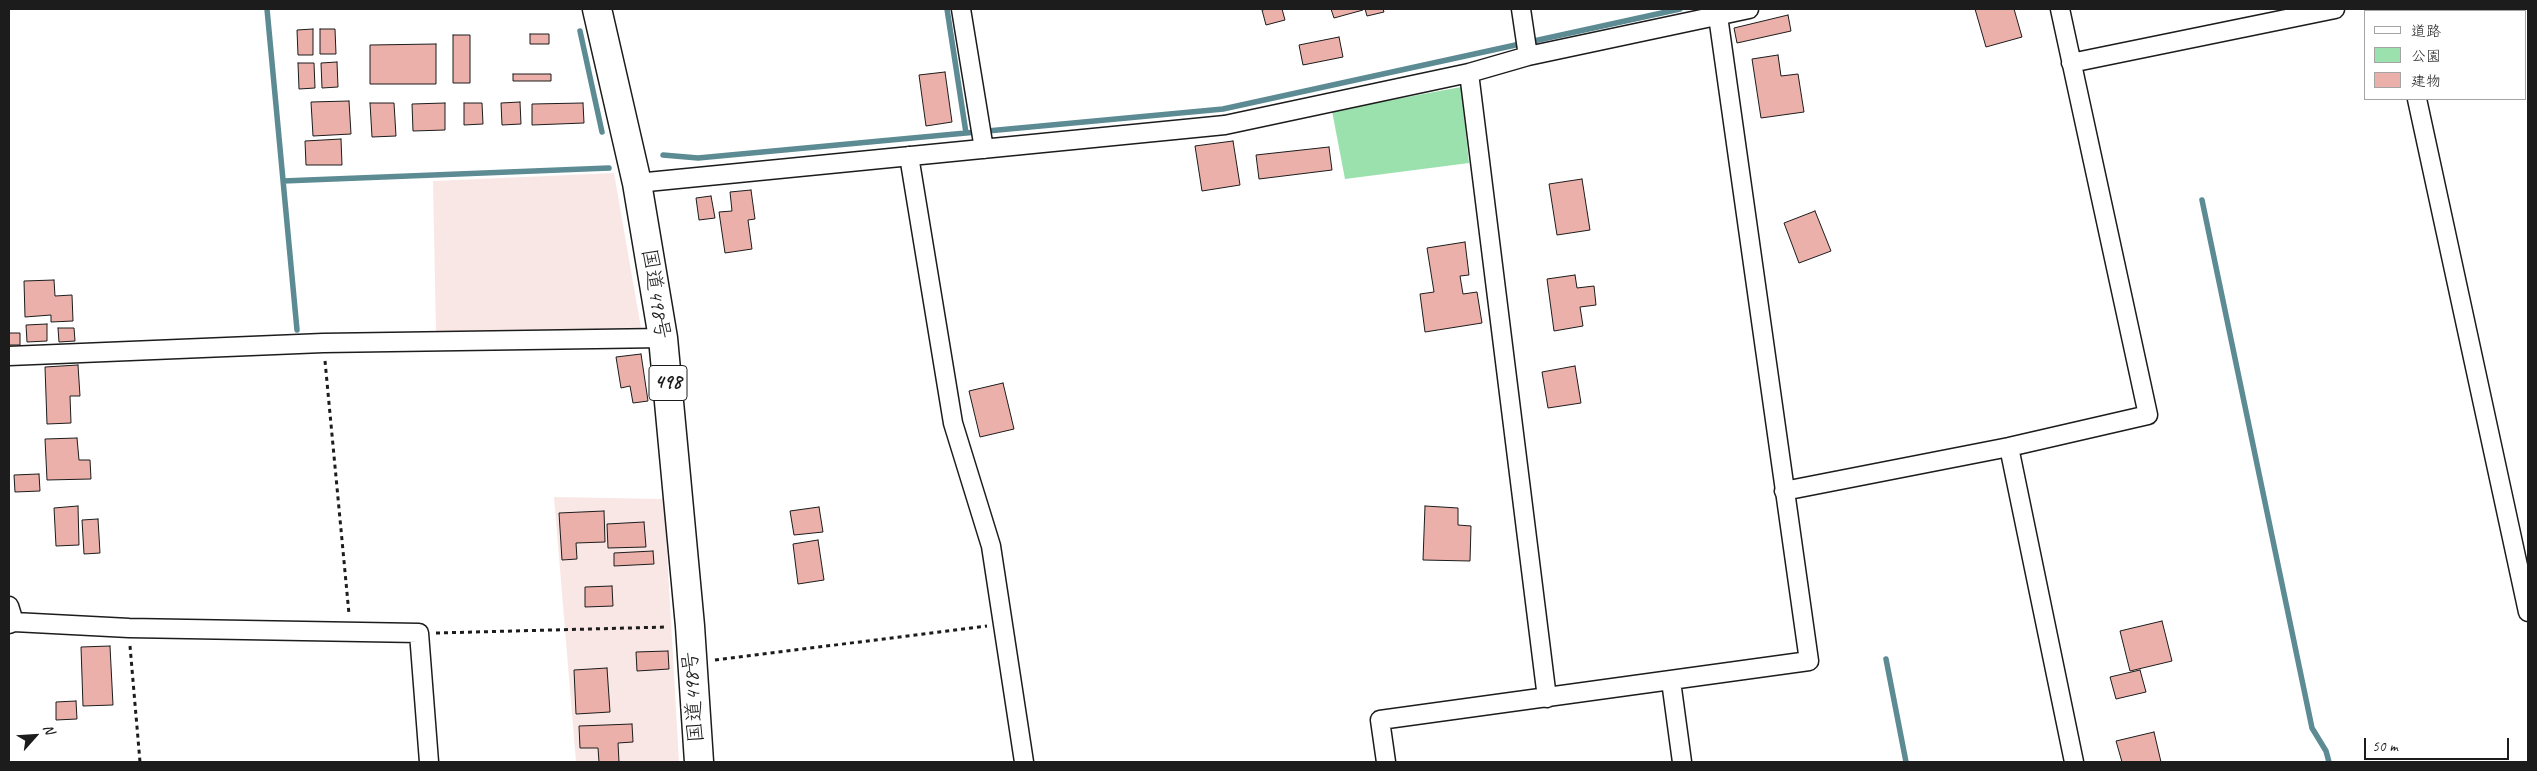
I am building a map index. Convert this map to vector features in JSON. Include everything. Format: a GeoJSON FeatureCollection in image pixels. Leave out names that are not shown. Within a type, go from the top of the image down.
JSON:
{"type":"FeatureCollection","features":[{"type":"Feature","properties":{"kind":"highway","name":"国道498号"},"geometry":{"type":"LineString","coordinates":[[597,9],[637,183],[664,338],[690,626],[699,762]]}},
{"type":"Feature","properties":{"kind":"street"},"geometry":{"type":"LineString","coordinates":[[961,9],[984,149]]}},
{"type":"Feature","properties":{"kind":"street"},"geometry":{"type":"LineString","coordinates":[[1521,9],[1528,56]]}},
{"type":"Feature","properties":{"kind":"street"},"geometry":{"type":"LineString","coordinates":[[637,183],[1225,125],[1469,73],[1528,56],[1749,9]]}},
{"type":"Feature","properties":{"kind":"street"},"geometry":{"type":"LineString","coordinates":[[1784,491],[2009,447],[2148,415],[2060,9]]}},
{"type":"Feature","properties":{"kind":"street"},"geometry":{"type":"LineString","coordinates":[[2071,63],[2335,9]]}},
{"type":"Feature","properties":{"kind":"street"},"geometry":{"type":"LineString","coordinates":[[1386,762],[1380,720],[1809,661],[1718,16]]}},
{"type":"Feature","properties":{"kind":"street"},"geometry":{"type":"LineString","coordinates":[[1469,73],[1547,698]]}},
{"type":"Feature","properties":{"kind":"street"},"geometry":{"type":"LineString","coordinates":[[2417,100],[2528,612]]}},
{"type":"Feature","properties":{"kind":"street"},"geometry":{"type":"LineString","coordinates":[[909,156],[953,424],[990,546],[1024,762]]}},
{"type":"Feature","properties":{"kind":"street"},"geometry":{"type":"LineString","coordinates":[[9,356],[323,343],[664,338]]}},
{"type":"Feature","properties":{"kind":"street"},"geometry":{"type":"LineString","coordinates":[[2009,447],[2074,762]]}},
{"type":"Feature","properties":{"kind":"street"},"geometry":{"type":"LineString","coordinates":[[10,618],[128,628],[419,633],[429,762]]}},
{"type":"Feature","properties":{"kind":"street"},"geometry":{"type":"LineString","coordinates":[[1671,681],[1682,762]]}},
{"type":"Feature","properties":{"kind":"path"},"geometry":{"type":"LineString","coordinates":[[323,343],[351,632]]}},
{"type":"Feature","properties":{"kind":"path"},"geometry":{"type":"LineString","coordinates":[[692,663],[1003,624]]}},
{"type":"Feature","properties":{"kind":"path"},"geometry":{"type":"LineString","coordinates":[[419,633],[690,626]]}},
{"type":"Feature","properties":{"kind":"path"},"geometry":{"type":"LineString","coordinates":[[128,628],[140,762]]}},
{"type":"Feature","properties":{"kind":"shaded area"},"geometry":{"type":"Polygon","coordinates":[[[614,173],[641,328],[436,332],[433,181],[614,173]]]}},
{"type":"Feature","properties":{"kind":"shaded area"},"geometry":{"type":"Polygon","coordinates":[[[554,497],[664,499],[679,762],[576,762],[554,497]]]}},
{"type":"Feature","properties":{"kind":"green space"},"geometry":{"type":"Polygon","coordinates":[[[1461,87],[1469,163],[1345,179],[1332,111],[1461,87]]]}},
{"type":"Feature","properties":{"kind":"building"},"geometry":{"type":"Polygon","coordinates":[[[1282,9],[1285,20],[1266,25],[1262,10],[1282,9]]]}},
{"type":"Feature","properties":{"kind":"building"},"geometry":{"type":"Polygon","coordinates":[[[1331,9],[1362,9],[1363,10],[1334,18],[1331,9]]]}},
{"type":"Feature","properties":{"kind":"building"},"geometry":{"type":"Polygon","coordinates":[[[1365,9],[1383,9],[1384,12],[1367,16],[1365,9]]]}},
{"type":"Feature","properties":{"kind":"building"},"geometry":{"type":"Polygon","coordinates":[[[1975,9],[2014,9],[2022,37],[1986,47],[1975,9]]]}},
{"type":"Feature","properties":{"kind":"building"},"geometry":{"type":"Polygon","coordinates":[[[1788,15],[1791,31],[1737,43],[1734,28],[1788,15]]]}},
{"type":"Feature","properties":{"kind":"building"},"geometry":{"type":"Polygon","coordinates":[[[313,29],[313,55],[298,55],[297,30],[313,29]]]}},
{"type":"Feature","properties":{"kind":"building"},"geometry":{"type":"Polygon","coordinates":[[[320,29],[335,29],[336,54],[320,54],[320,29]]]}},
{"type":"Feature","properties":{"kind":"building"},"geometry":{"type":"Polygon","coordinates":[[[530,34],[549,34],[549,44],[530,44],[530,34]]]}},
{"type":"Feature","properties":{"kind":"building"},"geometry":{"type":"Polygon","coordinates":[[[453,35],[470,35],[470,83],[453,83],[453,35]]]}},
{"type":"Feature","properties":{"kind":"building"},"geometry":{"type":"Polygon","coordinates":[[[1339,37],[1343,57],[1303,65],[1299,45],[1339,37]]]}},
{"type":"Feature","properties":{"kind":"building"},"geometry":{"type":"Polygon","coordinates":[[[436,44],[436,84],[370,84],[370,45],[436,44]]]}},
{"type":"Feature","properties":{"kind":"building"},"geometry":{"type":"Polygon","coordinates":[[[1778,55],[1781,76],[1798,74],[1804,112],[1761,118],[1752,59],[1778,55]]]}},
{"type":"Feature","properties":{"kind":"building"},"geometry":{"type":"Polygon","coordinates":[[[337,62],[338,87],[322,88],[321,63],[337,62]]]}},
{"type":"Feature","properties":{"kind":"building"},"geometry":{"type":"Polygon","coordinates":[[[298,63],[314,63],[315,88],[299,89],[298,63]]]}},
{"type":"Feature","properties":{"kind":"building"},"geometry":{"type":"Polygon","coordinates":[[[945,72],[952,122],[926,126],[919,75],[945,72]]]}},
{"type":"Feature","properties":{"kind":"building"},"geometry":{"type":"Polygon","coordinates":[[[513,74],[551,74],[551,81],[513,81],[513,74]]]}},
{"type":"Feature","properties":{"kind":"building"},"geometry":{"type":"Polygon","coordinates":[[[349,101],[351,134],[313,136],[311,102],[349,101]]]}},
{"type":"Feature","properties":{"kind":"building"},"geometry":{"type":"Polygon","coordinates":[[[520,102],[521,124],[502,125],[501,103],[520,102]]]}},
{"type":"Feature","properties":{"kind":"building"},"geometry":{"type":"Polygon","coordinates":[[[370,103],[394,103],[396,136],[372,137],[370,103]]]}},
{"type":"Feature","properties":{"kind":"building"},"geometry":{"type":"Polygon","coordinates":[[[445,103],[445,130],[413,131],[412,104],[445,103]]]}},
{"type":"Feature","properties":{"kind":"building"},"geometry":{"type":"Polygon","coordinates":[[[464,103],[482,103],[483,124],[464,125],[464,103]]]}},
{"type":"Feature","properties":{"kind":"building"},"geometry":{"type":"Polygon","coordinates":[[[583,103],[584,123],[532,125],[532,104],[583,103]]]}},
{"type":"Feature","properties":{"kind":"building"},"geometry":{"type":"Polygon","coordinates":[[[341,139],[342,165],[306,165],[305,141],[341,139]]]}},
{"type":"Feature","properties":{"kind":"building"},"geometry":{"type":"Polygon","coordinates":[[[1233,141],[1240,185],[1202,191],[1195,146],[1233,141]]]}},
{"type":"Feature","properties":{"kind":"building"},"geometry":{"type":"Polygon","coordinates":[[[1329,147],[1332,170],[1259,179],[1256,155],[1329,147]]]}},
{"type":"Feature","properties":{"kind":"building"},"geometry":{"type":"Polygon","coordinates":[[[1582,179],[1590,230],[1557,235],[1549,184],[1582,179]]]}},
{"type":"Feature","properties":{"kind":"building"},"geometry":{"type":"Polygon","coordinates":[[[751,190],[755,219],[748,220],[752,249],[725,253],[719,212],[732,211],[730,192],[751,190]]]}},
{"type":"Feature","properties":{"kind":"building"},"geometry":{"type":"Polygon","coordinates":[[[711,196],[715,218],[699,220],[696,198],[711,196]]]}},
{"type":"Feature","properties":{"kind":"building"},"geometry":{"type":"Polygon","coordinates":[[[1815,211],[1831,251],[1799,263],[1784,223],[1815,211]]]}},
{"type":"Feature","properties":{"kind":"building"},"geometry":{"type":"Polygon","coordinates":[[[1465,242],[1469,275],[1460,276],[1463,294],[1477,292],[1482,323],[1425,332],[1420,294],[1434,292],[1427,248],[1465,242]]]}},
{"type":"Feature","properties":{"kind":"building"},"geometry":{"type":"Polygon","coordinates":[[[1575,275],[1577,288],[1594,286],[1596,305],[1580,307],[1583,326],[1554,331],[1547,279],[1575,275]]]}},
{"type":"Feature","properties":{"kind":"building"},"geometry":{"type":"Polygon","coordinates":[[[54,280],[55,296],[72,295],[73,321],[51,322],[51,315],[25,317],[24,281],[54,280]]]}},
{"type":"Feature","properties":{"kind":"building"},"geometry":{"type":"Polygon","coordinates":[[[47,324],[47,341],[27,342],[26,325],[47,324]]]}},
{"type":"Feature","properties":{"kind":"building"},"geometry":{"type":"Polygon","coordinates":[[[58,328],[74,328],[75,341],[59,342],[58,328]]]}},
{"type":"Feature","properties":{"kind":"building"},"geometry":{"type":"Polygon","coordinates":[[[9,333],[20,333],[20,345],[9,345],[9,333]]]}},
{"type":"Feature","properties":{"kind":"building"},"geometry":{"type":"Polygon","coordinates":[[[641,354],[648,401],[633,403],[630,386],[621,388],[616,357],[641,354]]]}},
{"type":"Feature","properties":{"kind":"building"},"geometry":{"type":"Polygon","coordinates":[[[78,365],[80,396],[70,396],[71,423],[47,424],[45,367],[78,365]]]}},
{"type":"Feature","properties":{"kind":"building"},"geometry":{"type":"Polygon","coordinates":[[[1575,366],[1581,403],[1548,408],[1542,372],[1575,366]]]}},
{"type":"Feature","properties":{"kind":"building"},"geometry":{"type":"Polygon","coordinates":[[[1003,383],[1014,429],[980,437],[969,391],[1003,383]]]}},
{"type":"Feature","properties":{"kind":"building"},"geometry":{"type":"Polygon","coordinates":[[[77,438],[79,460],[90,460],[91,479],[47,480],[45,439],[77,438]]]}},
{"type":"Feature","properties":{"kind":"building"},"geometry":{"type":"Polygon","coordinates":[[[39,474],[40,491],[15,492],[14,475],[39,474]]]}},
{"type":"Feature","properties":{"kind":"building"},"geometry":{"type":"Polygon","coordinates":[[[78,506],[79,545],[56,546],[54,508],[78,506]]]}},
{"type":"Feature","properties":{"kind":"building"},"geometry":{"type":"Polygon","coordinates":[[[1425,506],[1458,508],[1458,525],[1471,526],[1470,561],[1423,560],[1425,506]]]}},
{"type":"Feature","properties":{"kind":"building"},"geometry":{"type":"Polygon","coordinates":[[[819,507],[823,532],[794,535],[790,511],[819,507]]]}},
{"type":"Feature","properties":{"kind":"building"},"geometry":{"type":"Polygon","coordinates":[[[604,511],[605,542],[576,543],[577,559],[562,560],[559,513],[604,511]]]}},
{"type":"Feature","properties":{"kind":"building"},"geometry":{"type":"Polygon","coordinates":[[[98,519],[100,553],[84,554],[82,520],[98,519]]]}},
{"type":"Feature","properties":{"kind":"building"},"geometry":{"type":"Polygon","coordinates":[[[644,522],[646,547],[608,548],[607,524],[644,522]]]}},
{"type":"Feature","properties":{"kind":"building"},"geometry":{"type":"Polygon","coordinates":[[[818,540],[824,580],[798,584],[793,544],[818,540]]]}},
{"type":"Feature","properties":{"kind":"building"},"geometry":{"type":"Polygon","coordinates":[[[653,551],[654,564],[614,566],[614,553],[653,551]]]}},
{"type":"Feature","properties":{"kind":"building"},"geometry":{"type":"Polygon","coordinates":[[[612,586],[613,606],[585,607],[585,587],[612,586]]]}},
{"type":"Feature","properties":{"kind":"building"},"geometry":{"type":"Polygon","coordinates":[[[2162,621],[2172,661],[2130,671],[2120,631],[2162,621]]]}},
{"type":"Feature","properties":{"kind":"building"},"geometry":{"type":"Polygon","coordinates":[[[110,646],[113,705],[83,706],[81,647],[110,646]]]}},
{"type":"Feature","properties":{"kind":"building"},"geometry":{"type":"Polygon","coordinates":[[[668,651],[669,669],[637,671],[636,652],[668,651]]]}},
{"type":"Feature","properties":{"kind":"building"},"geometry":{"type":"Polygon","coordinates":[[[607,668],[610,712],[576,714],[574,670],[607,668]]]}},
{"type":"Feature","properties":{"kind":"building"},"geometry":{"type":"Polygon","coordinates":[[[2140,670],[2146,692],[2116,699],[2110,677],[2140,670]]]}},
{"type":"Feature","properties":{"kind":"building"},"geometry":{"type":"Polygon","coordinates":[[[76,701],[77,719],[56,720],[56,702],[76,701]]]}},
{"type":"Feature","properties":{"kind":"building"},"geometry":{"type":"Polygon","coordinates":[[[632,724],[633,742],[618,743],[619,762],[599,762],[598,748],[580,748],[579,726],[632,724]]]}},
{"type":"Feature","properties":{"kind":"building"},"geometry":{"type":"Polygon","coordinates":[[[2154,732],[2161,762],[2122,762],[2116,741],[2154,732]]]}},
{"type":"Feature","properties":{"kind":"waterway"},"geometry":{"type":"LineString","coordinates":[[267,9],[297,330]]}},
{"type":"Feature","properties":{"kind":"waterway"},"geometry":{"type":"LineString","coordinates":[[947,9],[966,133]]}},
{"type":"Feature","properties":{"kind":"waterway"},"geometry":{"type":"LineString","coordinates":[[663,155],[698,158],[1223,109],[1680,9]]}},
{"type":"Feature","properties":{"kind":"waterway"},"geometry":{"type":"LineString","coordinates":[[580,31],[602,132]]}},
{"type":"Feature","properties":{"kind":"waterway"},"geometry":{"type":"LineString","coordinates":[[283,181],[609,168]]}},
{"type":"Feature","properties":{"kind":"waterway"},"geometry":{"type":"LineString","coordinates":[[2202,200],[2312,728],[2326,751],[2329,762]]}},
{"type":"Feature","properties":{"kind":"waterway"},"geometry":{"type":"LineString","coordinates":[[1886,659],[1906,762]]}}]}
